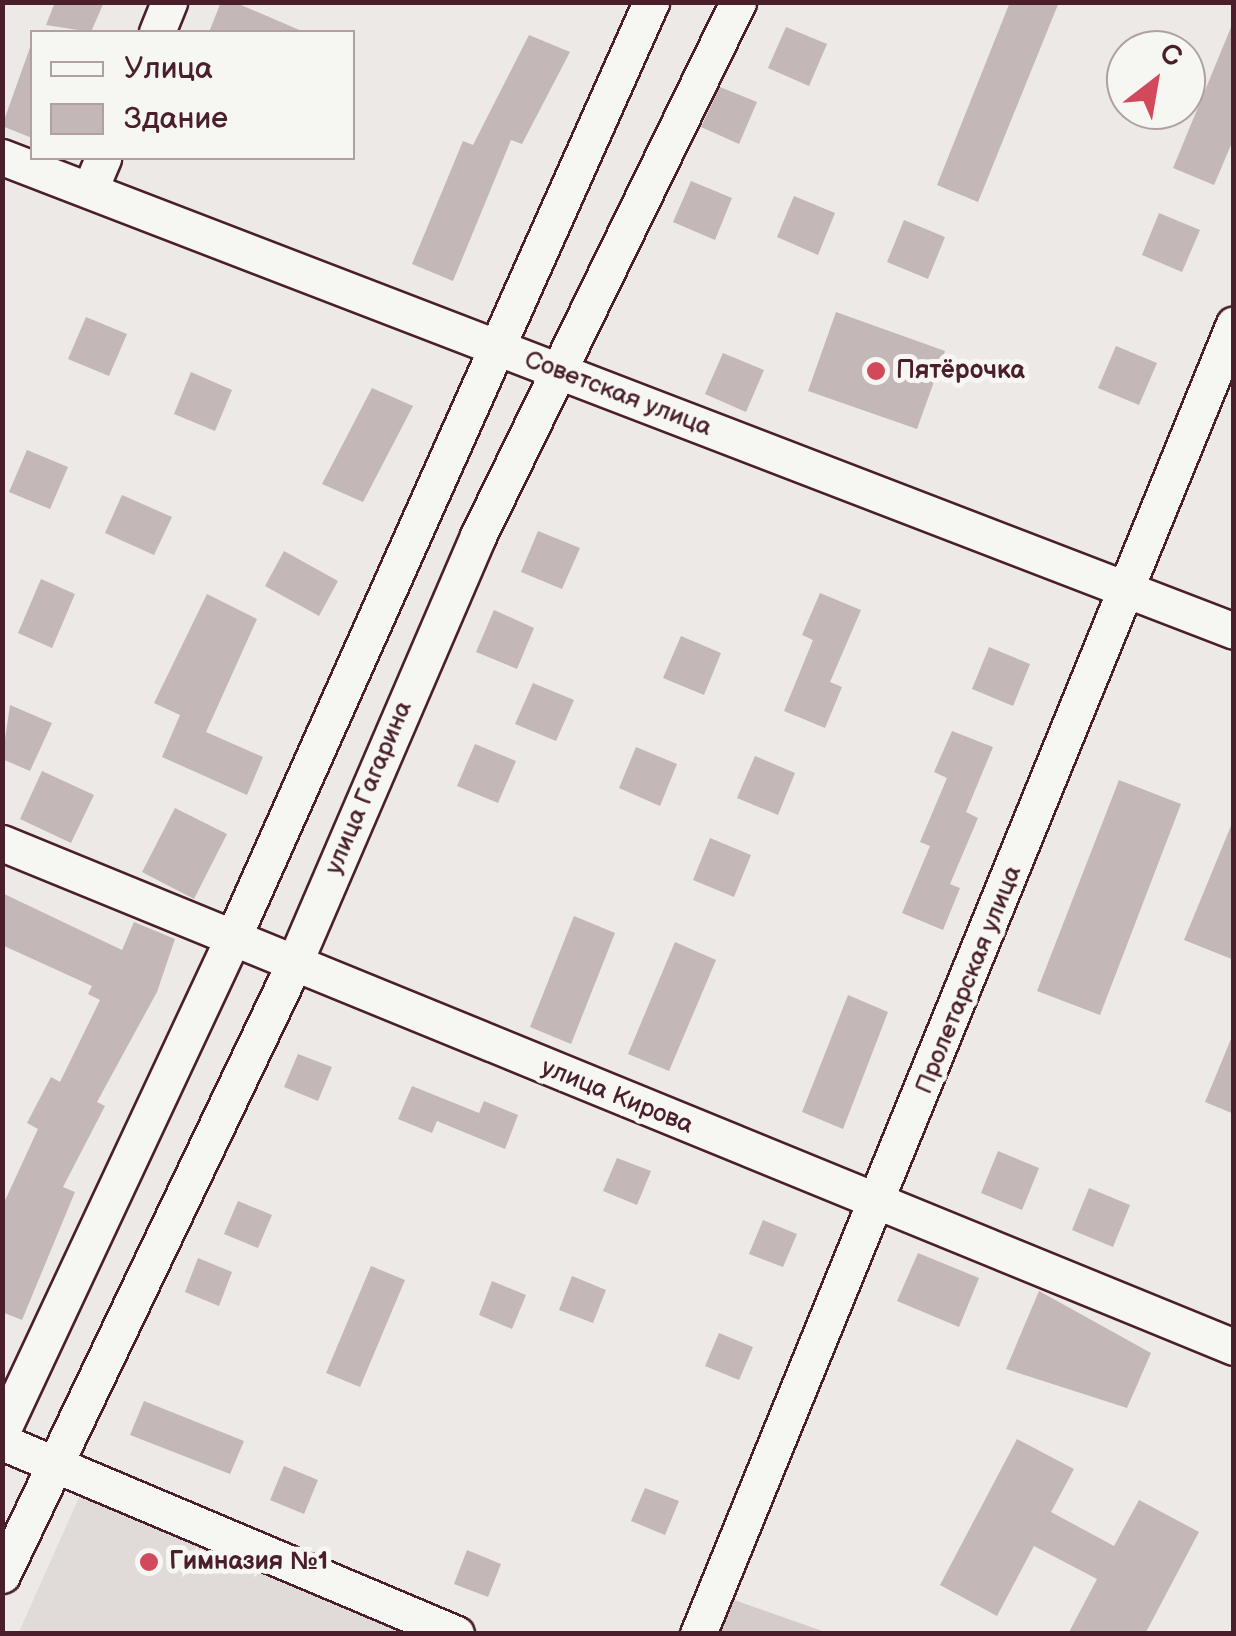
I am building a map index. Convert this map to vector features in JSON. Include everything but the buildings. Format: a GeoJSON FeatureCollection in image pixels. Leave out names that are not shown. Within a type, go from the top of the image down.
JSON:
{"type":"FeatureCollection","features":[{"type":"Feature","properties":{"kind":"street"},"geometry":{"type":"LineString","coordinates":[[157,30],[169,2]]}},
{"type":"Feature","properties":{"kind":"street"},"geometry":{"type":"LineString","coordinates":[[2,1431],[231,942],[650,2]]}},
{"type":"Feature","properties":{"kind":"street","name":"улица Гагарина"},"geometry":{"type":"LineString","coordinates":[[2,1575],[50,1465],[292,968],[478,536],[562,372],[738,2]]}},
{"type":"Feature","properties":{"kind":"street","name":"Советская улица"},"geometry":{"type":"LineString","coordinates":[[2,157],[97,173],[494,346],[1234,631]]}},
{"type":"Feature","properties":{"kind":"street","name":"Пролетарская улица"},"geometry":{"type":"LineString","coordinates":[[698,1634],[880,1202],[1234,324]]}},
{"type":"Feature","properties":{"kind":"street","name":"улица Кирова"},"geometry":{"type":"LineString","coordinates":[[2,843],[292,968],[1234,1347]]}},
{"type":"Feature","properties":{"kind":"street"},"geometry":{"type":"LineString","coordinates":[[2,1442],[456,1634]]}},
{"type":"Feature","properties":{"kind":"shaded area","name":"Гимназия №1"},"geometry":{"type":"Polygon","coordinates":[[[82,1491],[413,1634],[18,1634],[82,1491]]]}},
{"type":"Feature","properties":{"kind":"shaded area"},"geometry":{"type":"Polygon","coordinates":[[[720,1595],[828,1633],[704,1634],[720,1595]]]}},
{"type":"Feature","properties":{"kind":"place","name":"Пятёрочка"},"geometry":{"type":"Point","coordinates":[876,371]}},
{"type":"Feature","properties":{"kind":"place","name":"Гимназия №1"},"geometry":{"type":"Point","coordinates":[149,1562]}}]}
